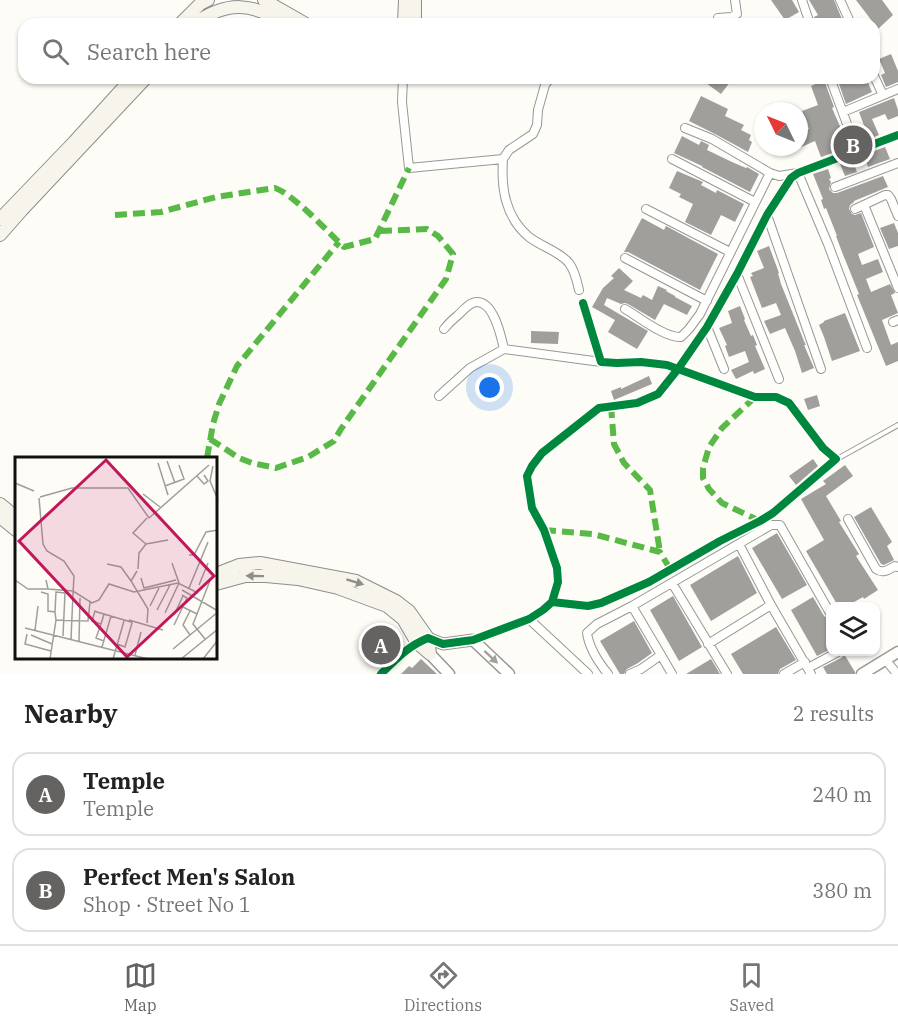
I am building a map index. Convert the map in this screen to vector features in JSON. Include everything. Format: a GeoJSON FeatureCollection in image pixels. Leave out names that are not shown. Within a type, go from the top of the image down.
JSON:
{"type":"FeatureCollection","features":[{"type":"Feature","properties":{"kind":"main road"},"geometry":{"type":"LineString","coordinates":[[186,18],[200,4],[208,0]]}},
{"type":"Feature","properties":{"kind":"main road"},"geometry":{"type":"LineString","coordinates":[[404,18],[405,0]]}},
{"type":"Feature","properties":{"kind":"main road"},"geometry":{"type":"LineString","coordinates":[[415,0],[415,18]]}},
{"type":"Feature","properties":{"kind":"main road"},"geometry":{"type":"LineString","coordinates":[[200,18],[216,8],[242,3],[257,7],[265,4],[294,18]]}},
{"type":"Feature","properties":{"kind":"main road"},"geometry":{"type":"LineString","coordinates":[[265,4],[280,18]]}},
{"type":"Feature","properties":{"kind":"main road"},"geometry":{"type":"LineString","coordinates":[[0,219],[127,84]]}},
{"type":"Feature","properties":{"kind":"main road"},"geometry":{"type":"LineString","coordinates":[[0,235],[140,84]]}},
{"type":"Feature","properties":{"kind":"main road"},"geometry":{"type":"LineString","coordinates":[[0,504],[15,516]]}},
{"type":"Feature","properties":{"kind":"main road"},"geometry":{"type":"LineString","coordinates":[[0,518],[15,529]]}},
{"type":"Feature","properties":{"kind":"main road"},"geometry":{"type":"LineString","coordinates":[[218,573],[240,565],[260,563],[356,581],[396,601],[409,611],[430,654]]}},
{"type":"Feature","properties":{"kind":"main road"},"geometry":{"type":"LineString","coordinates":[[218,583],[245,576],[298,579],[338,588],[387,606],[403,619],[422,640]]}},
{"type":"Feature","properties":{"kind":"street"},"geometry":{"type":"LineString","coordinates":[[718,18],[737,14],[735,0]]}},
{"type":"Feature","properties":{"kind":"street"},"geometry":{"type":"LineString","coordinates":[[802,0],[808,18]]}},
{"type":"Feature","properties":{"kind":"street"},"geometry":{"type":"LineString","coordinates":[[840,0],[848,18]]}},
{"type":"Feature","properties":{"kind":"street"},"geometry":{"type":"LineString","coordinates":[[403,84],[402,102],[409,168],[503,159]]}},
{"type":"Feature","properties":{"kind":"street"},"geometry":{"type":"LineString","coordinates":[[546,84],[533,134],[509,150],[503,159],[502,177],[506,202],[518,224],[529,236],[561,256],[569,264],[575,273],[579,290]]}},
{"type":"Feature","properties":{"kind":"street"},"geometry":{"type":"LineString","coordinates":[[832,84],[857,151]]}},
{"type":"Feature","properties":{"kind":"street"},"geometry":{"type":"LineString","coordinates":[[878,84],[883,95]]}},
{"type":"Feature","properties":{"kind":"street"},"geometry":{"type":"LineString","coordinates":[[843,112],[898,89]]}},
{"type":"Feature","properties":{"kind":"street"},"geometry":{"type":"LineString","coordinates":[[685,128],[712,139],[770,174],[779,176],[798,173],[898,135]]}},
{"type":"Feature","properties":{"kind":"street"},"geometry":{"type":"LineString","coordinates":[[672,159],[755,202]]}},
{"type":"Feature","properties":{"kind":"street"},"geometry":{"type":"LineString","coordinates":[[835,188],[898,163]]}},
{"type":"Feature","properties":{"kind":"street"},"geometry":{"type":"LineString","coordinates":[[381,674],[401,654],[422,640],[443,644],[473,640],[530,619],[552,602],[558,582],[557,568],[544,530],[532,508],[527,476],[532,466],[542,453],[599,408],[637,403],[658,394],[707,327],[767,215],[791,178],[798,173]]}},
{"type":"Feature","properties":{"kind":"street"},"geometry":{"type":"LineString","coordinates":[[798,173],[828,244],[867,348]]}},
{"type":"Feature","properties":{"kind":"street"},"geometry":{"type":"LineString","coordinates":[[625,309],[674,338],[681,337],[700,314],[770,174]]}},
{"type":"Feature","properties":{"kind":"street"},"geometry":{"type":"LineString","coordinates":[[898,215],[888,195],[859,207],[898,288]]}},
{"type":"Feature","properties":{"kind":"street"},"geometry":{"type":"LineString","coordinates":[[646,210],[730,252]]}},
{"type":"Feature","properties":{"kind":"street"},"geometry":{"type":"LineString","coordinates":[[767,215],[821,369]]}},
{"type":"Feature","properties":{"kind":"street"},"geometry":{"type":"LineString","coordinates":[[626,258],[707,301]]}},
{"type":"Feature","properties":{"kind":"street"},"geometry":{"type":"LineString","coordinates":[[737,274],[779,379]]}},
{"type":"Feature","properties":{"kind":"street"},"geometry":{"type":"LineString","coordinates":[[444,329],[471,304],[476,302],[484,304],[498,324],[504,349]]}},
{"type":"Feature","properties":{"kind":"street"},"geometry":{"type":"LineString","coordinates":[[583,303],[602,362]]}},
{"type":"Feature","properties":{"kind":"street"},"geometry":{"type":"LineString","coordinates":[[707,327],[724,369]]}},
{"type":"Feature","properties":{"kind":"street"},"geometry":{"type":"LineString","coordinates":[[439,396],[470,368],[504,349],[602,362],[667,365],[755,397],[782,399],[789,403],[823,448],[836,459],[760,521],[649,582],[601,603],[588,606],[552,602]]}},
{"type":"Feature","properties":{"kind":"street"},"geometry":{"type":"LineString","coordinates":[[848,519],[876,569],[884,572],[895,566],[898,567]]}},
{"type":"Feature","properties":{"kind":"street"},"geometry":{"type":"LineString","coordinates":[[608,674],[594,651],[587,633],[597,624],[771,525],[780,525],[826,604]]}},
{"type":"Feature","properties":{"kind":"street"},"geometry":{"type":"LineString","coordinates":[[739,544],[808,668]]}},
{"type":"Feature","properties":{"kind":"street"},"geometry":{"type":"LineString","coordinates":[[672,583],[727,674]]}},
{"type":"Feature","properties":{"kind":"street"},"geometry":{"type":"LineString","coordinates":[[708,644],[771,605]]}},
{"type":"Feature","properties":{"kind":"street"},"geometry":{"type":"LineString","coordinates":[[632,606],[672,674]]}},
{"type":"Feature","properties":{"kind":"street"},"geometry":{"type":"LineString","coordinates":[[530,619],[588,674]]}},
{"type":"Feature","properties":{"kind":"street"},"geometry":{"type":"LineString","coordinates":[[473,640],[509,674]]}},
{"type":"Feature","properties":{"kind":"street"},"geometry":{"type":"LineString","coordinates":[[862,674],[898,652]]}},
{"type":"Feature","properties":{"kind":"street"},"geometry":{"type":"LineString","coordinates":[[430,654],[449,674]]}},
{"type":"Feature","properties":{"kind":"street"},"geometry":{"type":"LineString","coordinates":[[630,674],[661,655]]}},
{"type":"Feature","properties":{"kind":"street"},"geometry":{"type":"LineString","coordinates":[[784,674],[808,668],[829,656]]}},
{"type":"Feature","properties":{"kind":"street"},"geometry":{"type":"LineString","coordinates":[[885,659],[897,674]]}},
{"type":"Feature","properties":{"kind":"lane"},"geometry":{"type":"LineString","coordinates":[[836,459],[898,425]]}},
{"type":"Feature","properties":{"kind":"building"},"geometry":{"type":"Polygon","coordinates":[[[771,0],[792,0],[799,12],[784,18],[771,0]]]}},
{"type":"Feature","properties":{"kind":"building"},"geometry":{"type":"Polygon","coordinates":[[[809,0],[834,0],[842,18],[814,18],[818,15],[809,0]]]}},
{"type":"Feature","properties":{"kind":"building"},"geometry":{"type":"Polygon","coordinates":[[[856,0],[882,0],[893,15],[880,27],[880,18],[870,18],[856,0]]]}},
{"type":"Feature","properties":{"kind":"building"},"geometry":{"type":"Polygon","coordinates":[[[891,54],[898,71],[898,82],[886,87],[881,75],[885,73],[880,59],[891,54]]]}},
{"type":"Feature","properties":{"kind":"building"},"geometry":{"type":"Polygon","coordinates":[[[707,84],[728,84],[721,94],[707,84]]]}},
{"type":"Feature","properties":{"kind":"building"},"geometry":{"type":"Polygon","coordinates":[[[825,84],[834,107],[832,108],[849,147],[821,157],[815,141],[808,144],[808,109],[818,105],[811,86],[825,84]]]}},
{"type":"Feature","properties":{"kind":"building"},"geometry":{"type":"Polygon","coordinates":[[[839,84],[869,84],[872,92],[846,104],[839,84]]]}},
{"type":"Feature","properties":{"kind":"building"},"geometry":{"type":"Polygon","coordinates":[[[701,96],[728,109],[725,116],[744,125],[741,130],[751,135],[749,140],[752,142],[748,152],[689,121],[701,96]]]}},
{"type":"Feature","properties":{"kind":"building"},"geometry":{"type":"Polygon","coordinates":[[[894,98],[898,116],[888,120],[885,114],[872,119],[879,135],[869,139],[859,112],[894,98]]]}},
{"type":"Feature","properties":{"kind":"building"},"geometry":{"type":"Polygon","coordinates":[[[682,136],[699,145],[701,141],[709,145],[707,150],[759,174],[750,192],[674,153],[682,136]]]}},
{"type":"Feature","properties":{"kind":"building"},"geometry":{"type":"Polygon","coordinates":[[[885,147],[890,159],[868,167],[864,155],[885,147]]]}},
{"type":"Feature","properties":{"kind":"building"},"geometry":{"type":"Polygon","coordinates":[[[852,159],[857,172],[845,176],[840,164],[852,159]]]}},
{"type":"Feature","properties":{"kind":"building"},"geometry":{"type":"Polygon","coordinates":[[[828,169],[831,178],[829,189],[833,193],[883,176],[888,187],[854,201],[849,209],[855,215],[861,213],[874,247],[858,254],[862,265],[878,259],[883,272],[866,279],[871,292],[890,284],[895,293],[891,295],[898,313],[882,320],[891,345],[898,342],[898,361],[886,366],[857,295],[859,294],[826,208],[824,209],[821,200],[823,199],[813,174],[828,169]]]}},
{"type":"Feature","properties":{"kind":"building"},"geometry":{"type":"Polygon","coordinates":[[[677,171],[703,182],[701,185],[716,193],[717,190],[744,204],[735,222],[721,215],[711,235],[685,222],[693,204],[679,197],[681,194],[669,188],[677,171]]]}},
{"type":"Feature","properties":{"kind":"building"},"geometry":{"type":"Polygon","coordinates":[[[642,218],[664,230],[666,226],[718,254],[700,290],[624,252],[642,218]]]}},
{"type":"Feature","properties":{"kind":"building"},"geometry":{"type":"Polygon","coordinates":[[[894,223],[898,233],[898,246],[889,249],[880,228],[894,223]]]}},
{"type":"Feature","properties":{"kind":"building"},"geometry":{"type":"Polygon","coordinates":[[[769,246],[781,284],[814,368],[802,373],[785,328],[770,334],[764,321],[781,315],[776,303],[762,308],[750,277],[753,276],[751,273],[764,268],[757,251],[769,246]]]}},
{"type":"Feature","properties":{"kind":"building"},"geometry":{"type":"Polygon","coordinates":[[[619,268],[633,281],[624,290],[641,298],[643,295],[652,300],[658,286],[692,306],[687,315],[664,304],[655,320],[628,304],[621,304],[607,298],[604,305],[648,331],[637,349],[608,332],[615,320],[592,307],[603,288],[614,278],[611,276],[619,268]]]}},
{"type":"Feature","properties":{"kind":"building"},"geometry":{"type":"Polygon","coordinates":[[[740,306],[765,369],[754,374],[753,371],[736,379],[731,370],[749,362],[745,351],[729,357],[725,346],[727,345],[719,328],[732,323],[728,311],[740,306]]]}},
{"type":"Feature","properties":{"kind":"building"},"geometry":{"type":"Polygon","coordinates":[[[845,313],[860,351],[832,361],[819,325],[845,313]]]}},
{"type":"Feature","properties":{"kind":"building"},"geometry":{"type":"Polygon","coordinates":[[[531,331],[559,332],[558,344],[531,343],[531,331]]]}},
{"type":"Feature","properties":{"kind":"building"},"geometry":{"type":"Polygon","coordinates":[[[649,376],[652,384],[614,400],[611,391],[621,387],[621,389],[649,376]]]}},
{"type":"Feature","properties":{"kind":"building"},"geometry":{"type":"Polygon","coordinates":[[[817,395],[820,406],[808,410],[804,399],[817,395]]]}},
{"type":"Feature","properties":{"kind":"building"},"geometry":{"type":"Polygon","coordinates":[[[813,459],[818,466],[796,485],[789,476],[813,459]]]}},
{"type":"Feature","properties":{"kind":"building"},"geometry":{"type":"Polygon","coordinates":[[[845,465],[853,476],[826,496],[859,554],[856,556],[878,590],[854,602],[836,602],[806,551],[824,540],[801,499],[826,484],[823,481],[845,465]]]}},
{"type":"Feature","properties":{"kind":"building"},"geometry":{"type":"Polygon","coordinates":[[[871,507],[892,542],[887,546],[894,560],[884,565],[881,564],[854,517],[871,507]]]}},
{"type":"Feature","properties":{"kind":"building"},"geometry":{"type":"Polygon","coordinates":[[[777,533],[807,585],[782,599],[752,548],[777,533]]]}},
{"type":"Feature","properties":{"kind":"building"},"geometry":{"type":"Polygon","coordinates":[[[738,556],[757,593],[711,621],[690,585],[738,556]]]}},
{"type":"Feature","properties":{"kind":"building"},"geometry":{"type":"Polygon","coordinates":[[[673,596],[702,647],[679,661],[650,610],[673,596]]]}},
{"type":"Feature","properties":{"kind":"building"},"geometry":{"type":"Polygon","coordinates":[[[813,597],[826,617],[826,652],[817,656],[791,610],[813,597]]]}},
{"type":"Feature","properties":{"kind":"building"},"geometry":{"type":"Polygon","coordinates":[[[634,621],[652,653],[627,669],[624,674],[620,674],[600,641],[634,621]]]}},
{"type":"Feature","properties":{"kind":"building"},"geometry":{"type":"Polygon","coordinates":[[[776,627],[796,660],[780,669],[778,674],[743,674],[731,654],[776,627]]]}},
{"type":"Feature","properties":{"kind":"building"},"geometry":{"type":"Polygon","coordinates":[[[382,634],[393,642],[379,658],[369,648],[382,634]]]}},
{"type":"Feature","properties":{"kind":"building"},"geometry":{"type":"Polygon","coordinates":[[[845,656],[855,674],[827,674],[823,667],[845,656]]]}},
{"type":"Feature","properties":{"kind":"building"},"geometry":{"type":"Polygon","coordinates":[[[421,659],[437,674],[401,674],[409,666],[412,668],[421,659]]]}},
{"type":"Feature","properties":{"kind":"building"},"geometry":{"type":"Polygon","coordinates":[[[711,659],[720,674],[686,674],[711,659]]]}},
{"type":"Feature","properties":{"kind":"marked path"},"geometry":{"type":"LineString","coordinates":[[115,215],[161,212],[216,197],[275,188],[301,205],[344,247],[375,239],[409,168]]}},
{"type":"Feature","properties":{"kind":"marked path"},"geometry":{"type":"LineString","coordinates":[[210,439],[239,458],[276,468],[308,457],[334,441],[446,279],[453,254],[438,236],[427,229],[380,231]]}},
{"type":"Feature","properties":{"kind":"marked path"},"geometry":{"type":"LineString","coordinates":[[207,457],[219,404],[237,366],[339,242]]}},
{"type":"Feature","properties":{"kind":"marked path"},"geometry":{"type":"LineString","coordinates":[[755,397],[722,428],[709,447],[703,468],[703,478],[709,489],[722,503],[760,521]]}},
{"type":"Feature","properties":{"kind":"marked path"},"geometry":{"type":"LineString","coordinates":[[611,406],[614,444],[624,463],[650,490],[660,552]]}},
{"type":"Feature","properties":{"kind":"marked path"},"geometry":{"type":"LineString","coordinates":[[544,530],[593,534],[660,552],[670,569]]}},
{"type":"Feature","properties":{"kind":"cycle path"},"geometry":{"type":"LineString","coordinates":[[381,674],[408,649],[428,638],[443,644],[473,640],[529,619],[552,602],[558,582],[557,568],[544,530],[532,508],[527,476],[532,466],[542,453],[599,408],[637,403],[658,394],[707,327],[767,215],[791,178],[798,173],[898,135]]}},
{"type":"Feature","properties":{"kind":"cycle path"},"geometry":{"type":"LineString","coordinates":[[552,602],[588,606],[601,603],[649,582],[773,513],[836,459],[823,448],[789,403],[776,397],[755,397],[667,365],[641,362],[601,362],[583,303]]}},
{"type":"Feature","properties":{"kind":"place","name":"Perfect Men's Salon"},"geometry":{"type":"Point","coordinates":[853,145]}},
{"type":"Feature","properties":{"kind":"place","name":"Temple"},"geometry":{"type":"Point","coordinates":[381,645]}}]}
